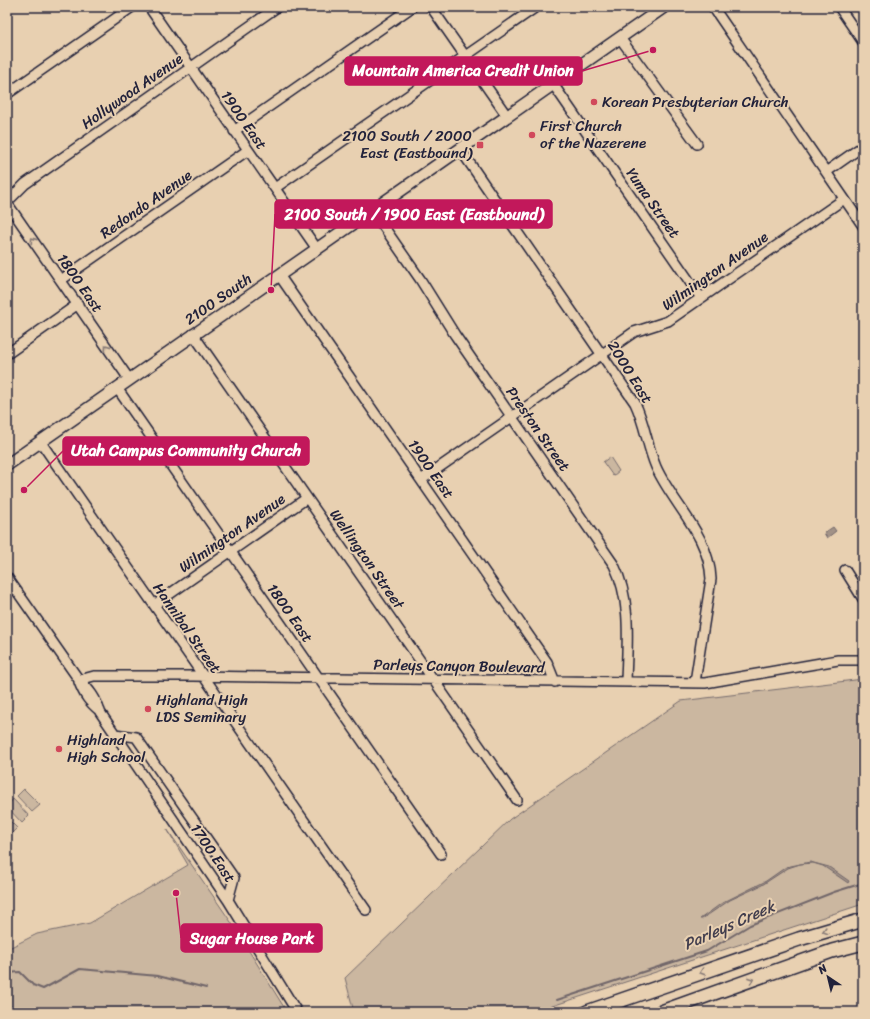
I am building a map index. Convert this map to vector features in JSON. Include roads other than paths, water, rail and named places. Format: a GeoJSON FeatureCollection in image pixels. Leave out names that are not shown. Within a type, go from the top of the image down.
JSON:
{"type":"FeatureCollection","features":[{"type":"Feature","properties":{"kind":"highway"},"geometry":{"type":"LineString","coordinates":[[587,1012],[799,939],[863,920]]}},
{"type":"Feature","properties":{"kind":"highway"},"geometry":{"type":"LineString","coordinates":[[661,1012],[832,951],[863,943]]}},
{"type":"Feature","properties":{"kind":"main road","name":"2100 South"},"geometry":{"type":"LineString","coordinates":[[7,465],[664,7]]}},
{"type":"Feature","properties":{"kind":"street"},"geometry":{"type":"LineString","coordinates":[[7,94],[132,7]]}},
{"type":"Feature","properties":{"kind":"street","name":"1900 East"},"geometry":{"type":"LineString","coordinates":[[149,7],[317,249]]}},
{"type":"Feature","properties":{"kind":"street","name":"Hollywood Avenue"},"geometry":{"type":"LineString","coordinates":[[7,203],[24,184],[277,7]]}},
{"type":"Feature","properties":{"kind":"street"},"geometry":{"type":"LineString","coordinates":[[234,131],[412,7]]}},
{"type":"Feature","properties":{"kind":"street"},"geometry":{"type":"LineString","coordinates":[[432,7],[507,116]]}},
{"type":"Feature","properties":{"kind":"street"},"geometry":{"type":"LineString","coordinates":[[274,188],[536,7]]}},
{"type":"Feature","properties":{"kind":"street"},"geometry":{"type":"LineString","coordinates":[[713,7],[863,226]]}},
{"type":"Feature","properties":{"kind":"street"},"geometry":{"type":"LineString","coordinates":[[839,7],[863,42]]}},
{"type":"Feature","properties":{"kind":"street"},"geometry":{"type":"LineString","coordinates":[[620,38],[697,144]]}},
{"type":"Feature","properties":{"kind":"street","name":"Yuma Street"},"geometry":{"type":"LineString","coordinates":[[554,84],[701,298]]}},
{"type":"Feature","properties":{"kind":"street"},"geometry":{"type":"LineString","coordinates":[[826,172],[863,146]]}},
{"type":"Feature","properties":{"kind":"street","name":"2000 East"},"geometry":{"type":"LineString","coordinates":[[460,149],[635,403],[644,424],[656,467],[690,520],[709,562],[710,589],[695,682]]}},
{"type":"Feature","properties":{"kind":"street","name":"Redondo Avenue"},"geometry":{"type":"LineString","coordinates":[[61,280],[248,150]]}},
{"type":"Feature","properties":{"kind":"street","name":"Wilmington Avenue"},"geometry":{"type":"LineString","coordinates":[[421,480],[634,332],[665,323],[844,199]]}},
{"type":"Feature","properties":{"kind":"street","name":"1800 East"},"geometry":{"type":"LineString","coordinates":[[7,203],[129,379]]}},
{"type":"Feature","properties":{"kind":"street","name":"Preston Street"},"geometry":{"type":"LineString","coordinates":[[372,210],[607,555],[617,572],[624,593],[627,611],[626,682]]}},
{"type":"Feature","properties":{"kind":"street","name":"1900 East"},"geometry":{"type":"LineString","coordinates":[[279,275],[547,662],[555,682]]}},
{"type":"Feature","properties":{"kind":"street"},"geometry":{"type":"LineString","coordinates":[[7,354],[78,304]]}},
{"type":"Feature","properties":{"kind":"street","name":"Wellington Street"},"geometry":{"type":"LineString","coordinates":[[193,334],[517,800]]}},
{"type":"Feature","properties":{"kind":"street","name":"1800 East"},"geometry":{"type":"LineString","coordinates":[[117,388],[441,854]]}},
{"type":"Feature","properties":{"kind":"street","name":"Hannibal Street"},"geometry":{"type":"LineString","coordinates":[[40,441],[366,910]]}},
{"type":"Feature","properties":{"kind":"street","name":"Wilmington Avenue"},"geometry":{"type":"LineString","coordinates":[[154,605],[307,498]]}},
{"type":"Feature","properties":{"kind":"street"},"geometry":{"type":"LineString","coordinates":[[846,570],[863,599]]}},
{"type":"Feature","properties":{"kind":"street","name":"1700 East"},"geometry":{"type":"LineString","coordinates":[[7,576],[79,680],[90,690],[96,699],[100,712],[228,900],[297,1012]]}},
{"type":"Feature","properties":{"kind":"street","name":"Parleys Canyon Boulevard"},"geometry":{"type":"LineString","coordinates":[[79,680],[94,676],[555,682],[695,682],[723,681],[838,660],[854,654],[863,654]]}},
{"type":"Feature","properties":{"kind":"street","name":"Parleys Canyon Boulevard"},"geometry":{"type":"LineString","coordinates":[[838,660],[863,660]]}},
{"type":"Feature","properties":{"kind":"street"},"geometry":{"type":"LineString","coordinates":[[115,734],[136,736],[234,878],[228,900]]}},
{"type":"Feature","properties":{"kind":"waterway","name":"Parleys Creek"},"geometry":{"type":"LineString","coordinates":[[557,1000],[707,951],[750,925],[834,892],[863,883]]}},
{"type":"Feature","properties":{"kind":"waterway","name":"Parleys Creek"},"geometry":{"type":"LineString","coordinates":[[7,973],[20,972],[33,985],[43,989],[80,969],[158,976],[206,988]]}},
{"type":"Feature","properties":{"kind":"place","name":"Mountain America Credit Union"},"geometry":{"type":"Point","coordinates":[653,50]}},
{"type":"Feature","properties":{"kind":"place","name":"Korean Presbyterian Church"},"geometry":{"type":"Point","coordinates":[594,102]}},
{"type":"Feature","properties":{"kind":"place","name":"First Church of the Nazerene"},"geometry":{"type":"Point","coordinates":[532,135]}},
{"type":"Feature","properties":{"kind":"place","name":"2100 South / 2000 East (Eastbound)"},"geometry":{"type":"Point","coordinates":[480,145]}},
{"type":"Feature","properties":{"kind":"place","name":"2100 South / 1900 East (Eastbound)"},"geometry":{"type":"Point","coordinates":[271,290]}},
{"type":"Feature","properties":{"kind":"place","name":"Utah Campus Community Church"},"geometry":{"type":"Point","coordinates":[24,490]}},
{"type":"Feature","properties":{"kind":"place","name":"Highland High LDS Seminary"},"geometry":{"type":"Point","coordinates":[148,709]}},
{"type":"Feature","properties":{"kind":"place","name":"Highland High School"},"geometry":{"type":"Point","coordinates":[59,749]}},
{"type":"Feature","properties":{"kind":"place","name":"Sugar House Park"},"geometry":{"type":"Point","coordinates":[176,893]}}]}
